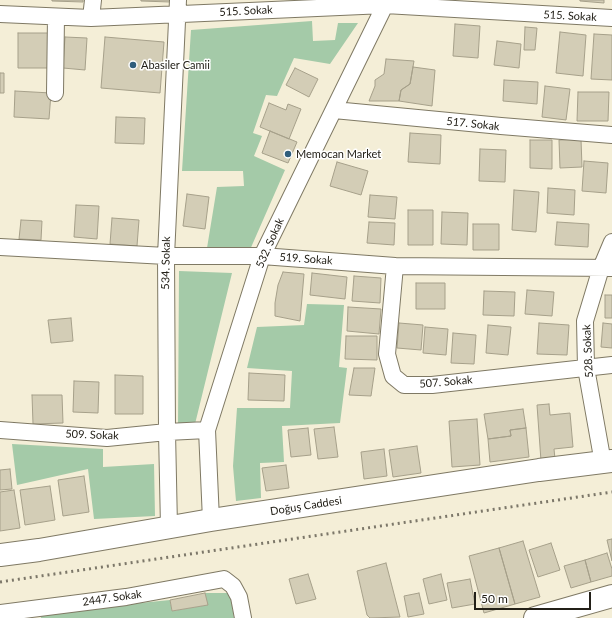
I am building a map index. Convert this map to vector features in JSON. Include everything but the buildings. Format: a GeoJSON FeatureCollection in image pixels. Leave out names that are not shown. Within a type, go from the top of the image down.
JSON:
{"type":"FeatureCollection","features":[{"type":"Feature","properties":{"kind":"street"},"geometry":{"type":"LineString","coordinates":[[91,18],[93,0]]}},
{"type":"Feature","properties":{"kind":"street","name":"515. Sokak"},"geometry":{"type":"LineString","coordinates":[[0,14],[91,18],[178,7],[385,5],[612,18]]}},
{"type":"Feature","properties":{"kind":"street","name":"532. Sokak"},"geometry":{"type":"LineString","coordinates":[[211,520],[208,430],[262,256],[385,5]]}},
{"type":"Feature","properties":{"kind":"street","name":"534. Sokak"},"geometry":{"type":"LineString","coordinates":[[169,527],[166,256],[178,7]]}},
{"type":"Feature","properties":{"kind":"street"},"geometry":{"type":"LineString","coordinates":[[55,93],[56,17]]}},
{"type":"Feature","properties":{"kind":"street","name":"517. Sokak"},"geometry":{"type":"LineString","coordinates":[[334,110],[612,135]]}},
{"type":"Feature","properties":{"kind":"street","name":"528. Sokak"},"geometry":{"type":"LineString","coordinates":[[608,462],[586,368],[586,321],[606,268],[612,242]]}},
{"type":"Feature","properties":{"kind":"street","name":"519. Sokak"},"geometry":{"type":"LineString","coordinates":[[0,247],[166,256],[262,256],[395,266],[606,268]]}},
{"type":"Feature","properties":{"kind":"street","name":"507. Sokak"},"geometry":{"type":"LineString","coordinates":[[395,266],[387,354],[393,376],[404,385],[432,385],[612,365]]}},
{"type":"Feature","properties":{"kind":"street","name":"509. Sokak"},"geometry":{"type":"LineString","coordinates":[[0,430],[107,438],[167,432],[208,430]]}},
{"type":"Feature","properties":{"kind":"street","name":"Doğuş Caddesi"},"geometry":{"type":"LineString","coordinates":[[0,555],[38,550],[211,520],[539,470],[608,462]]}},
{"type":"Feature","properties":{"kind":"street","name":"2447. Sokak"},"geometry":{"type":"LineString","coordinates":[[0,614],[18,614],[126,597],[224,579],[234,586],[239,597],[243,618]]}},
{"type":"Feature","properties":{"kind":"street"},"geometry":{"type":"LineString","coordinates":[[535,618],[612,596]]}},
{"type":"Feature","properties":{"kind":"green space"},"geometry":{"type":"Polygon","coordinates":[[[312,21],[313,41],[335,40],[338,23],[358,23],[330,64],[294,58],[277,96],[266,95],[253,133],[262,136],[254,156],[285,170],[249,252],[207,248],[217,187],[244,186],[243,171],[182,171],[191,30],[312,21]]]}},
{"type":"Feature","properties":{"kind":"green space"},"geometry":{"type":"Polygon","coordinates":[[[179,271],[232,273],[195,424],[178,425],[179,271]]]}},
{"type":"Feature","properties":{"kind":"green space"},"geometry":{"type":"Polygon","coordinates":[[[307,304],[344,305],[339,367],[347,368],[340,423],[282,426],[284,462],[260,463],[261,498],[236,501],[233,466],[237,408],[290,408],[292,371],[247,368],[257,327],[304,325],[307,304]]]}},
{"type":"Feature","properties":{"kind":"green space"},"geometry":{"type":"Polygon","coordinates":[[[12,444],[103,449],[103,467],[154,464],[155,516],[94,519],[88,469],[17,485],[12,444]]]}},
{"type":"Feature","properties":{"kind":"green space"},"geometry":{"type":"Polygon","coordinates":[[[205,593],[230,593],[234,618],[41,618],[40,613],[170,600],[172,611],[207,605],[205,593]]]}},
{"type":"Feature","properties":{"kind":"railway"},"geometry":{"type":"LineString","coordinates":[[0,582],[612,492]]}},
{"type":"Feature","properties":{"kind":"place","name":"Abasiler Camii"},"geometry":{"type":"Point","coordinates":[133,65]}},
{"type":"Feature","properties":{"kind":"place","name":"Memocan Market"},"geometry":{"type":"Point","coordinates":[288,154]}}]}
